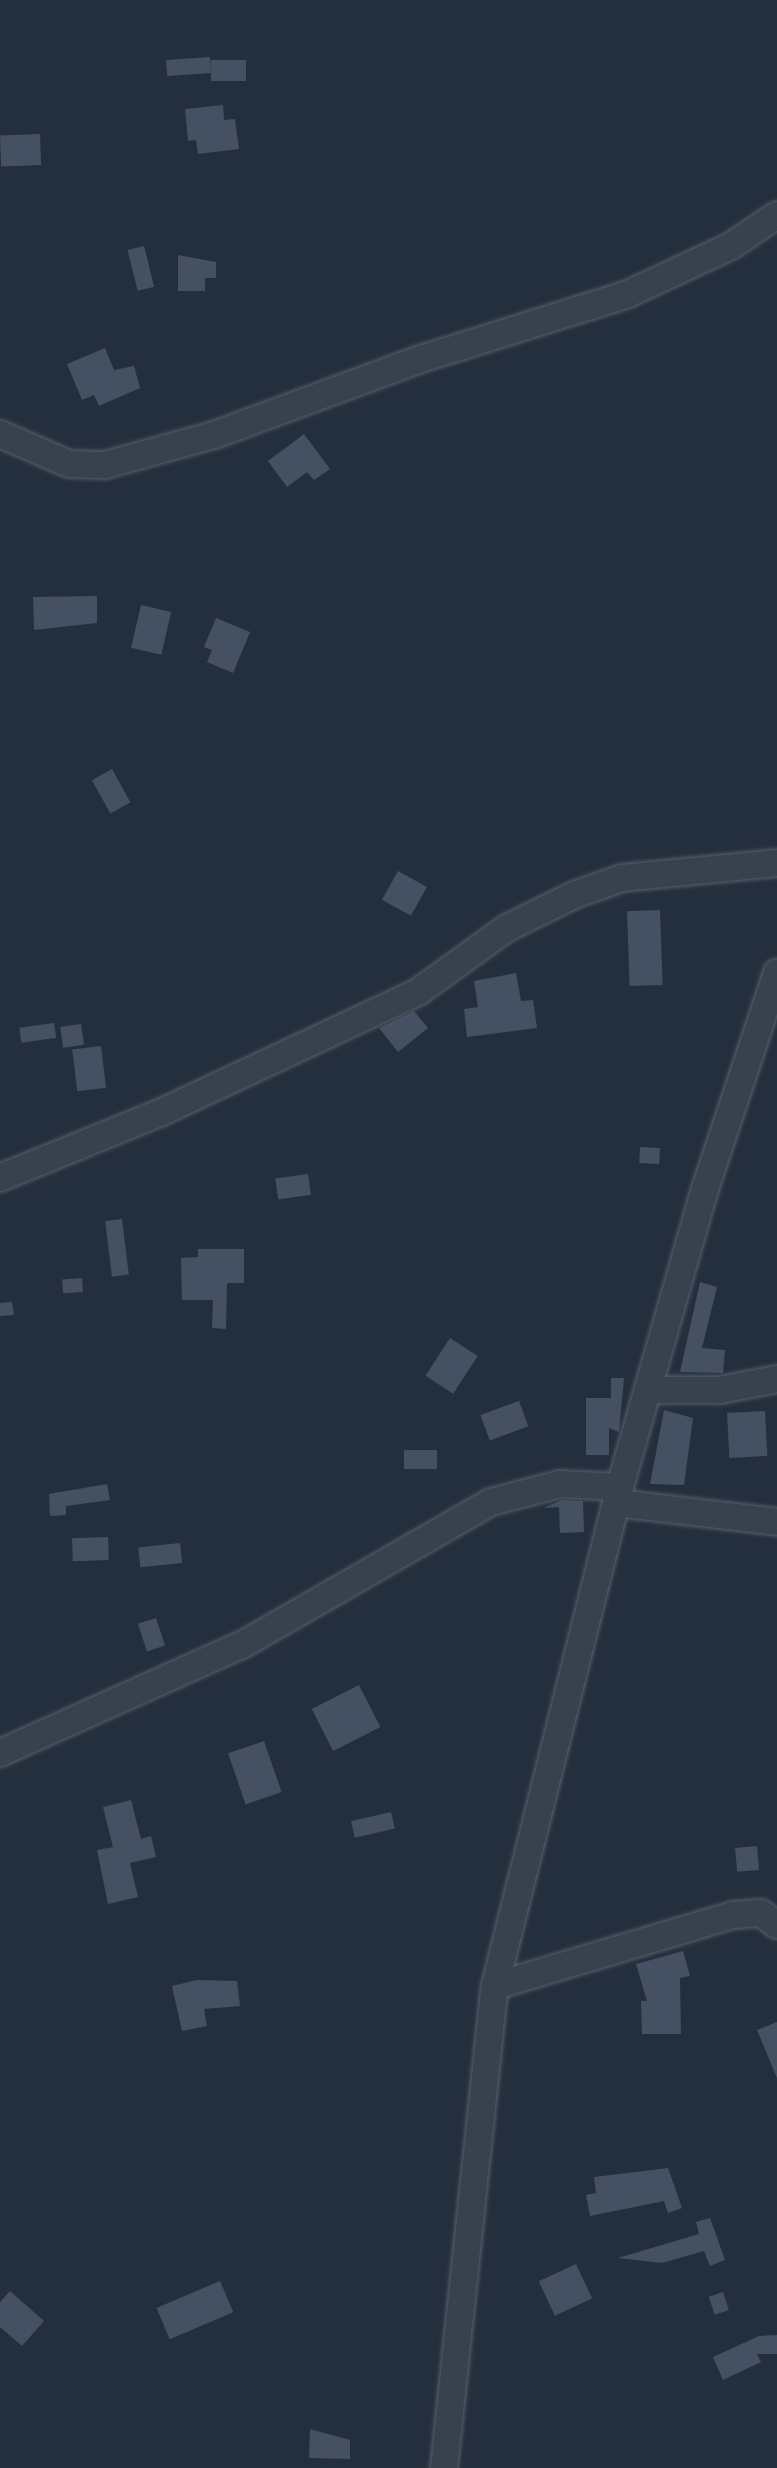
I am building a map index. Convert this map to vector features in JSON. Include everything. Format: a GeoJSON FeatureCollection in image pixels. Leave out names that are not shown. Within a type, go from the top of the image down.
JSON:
{"type":"FeatureCollection","features":[{"type":"Feature","properties":{"kind":"street"},"geometry":{"type":"LineString","coordinates":[[0,435],[69,464],[105,465],[202,438],[628,294],[731,246],[777,215]]}},
{"type":"Feature","properties":{"kind":"street"},"geometry":{"type":"LineString","coordinates":[[0,1178],[162,1112],[418,992],[507,928],[574,895],[622,878],[777,863]]}},
{"type":"Feature","properties":{"kind":"street"},"geometry":{"type":"LineString","coordinates":[[444,2468],[495,1986],[618,1495],[705,1189],[777,974]]}},
{"type":"Feature","properties":{"kind":"street"},"geometry":{"type":"LineString","coordinates":[[648,1390],[720,1390],[777,1379]]}},
{"type":"Feature","properties":{"kind":"street"},"geometry":{"type":"LineString","coordinates":[[0,1753],[231,1650],[491,1502],[560,1484],[777,1522]]}},
{"type":"Feature","properties":{"kind":"street"},"geometry":{"type":"LineString","coordinates":[[495,1986],[733,1915],[761,1913],[777,1925]]}},
{"type":"Feature","properties":{"kind":"building"},"geometry":{"type":"Polygon","coordinates":[[[210,57],[211,73],[167,76],[166,60],[210,57]]]}},
{"type":"Feature","properties":{"kind":"building"},"geometry":{"type":"Polygon","coordinates":[[[211,60],[246,60],[246,81],[211,81],[211,60]]]}},
{"type":"Feature","properties":{"kind":"building"},"geometry":{"type":"Polygon","coordinates":[[[223,105],[224,120],[235,119],[239,149],[198,154],[196,140],[188,141],[185,109],[223,105]]]}},
{"type":"Feature","properties":{"kind":"building"},"geometry":{"type":"Polygon","coordinates":[[[40,134],[41,165],[1,166],[0,135],[40,134]]]}},
{"type":"Feature","properties":{"kind":"building"},"geometry":{"type":"Polygon","coordinates":[[[144,246],[154,287],[138,291],[128,250],[144,246]]]}},
{"type":"Feature","properties":{"kind":"building"},"geometry":{"type":"Polygon","coordinates":[[[178,255],[216,262],[216,278],[205,278],[205,291],[178,291],[178,255]]]}},
{"type":"Feature","properties":{"kind":"building"},"geometry":{"type":"Polygon","coordinates":[[[105,348],[114,370],[134,366],[140,388],[99,406],[94,395],[82,400],[67,364],[105,348]]]}},
{"type":"Feature","properties":{"kind":"building"},"geometry":{"type":"Polygon","coordinates":[[[304,434],[330,469],[314,480],[307,472],[287,487],[268,461],[304,434]]]}},
{"type":"Feature","properties":{"kind":"building"},"geometry":{"type":"Polygon","coordinates":[[[97,596],[97,623],[34,630],[33,597],[97,596]]]}},
{"type":"Feature","properties":{"kind":"building"},"geometry":{"type":"Polygon","coordinates":[[[141,605],[171,612],[161,655],[131,648],[141,605]]]}},
{"type":"Feature","properties":{"kind":"building"},"geometry":{"type":"Polygon","coordinates":[[[216,618],[250,632],[233,673],[207,662],[212,650],[204,647],[216,618]]]}},
{"type":"Feature","properties":{"kind":"building"},"geometry":{"type":"Polygon","coordinates":[[[112,769],[130,802],[110,813],[92,780],[112,769]]]}},
{"type":"Feature","properties":{"kind":"building"},"geometry":{"type":"Polygon","coordinates":[[[398,871],[427,887],[411,916],[382,900],[398,871]]]}},
{"type":"Feature","properties":{"kind":"building"},"geometry":{"type":"Polygon","coordinates":[[[660,910],[663,985],[630,986],[627,911],[660,910]]]}},
{"type":"Feature","properties":{"kind":"building"},"geometry":{"type":"Polygon","coordinates":[[[516,973],[521,1001],[533,1000],[537,1028],[467,1037],[464,1009],[478,1007],[474,981],[516,973]]]}},
{"type":"Feature","properties":{"kind":"building"},"geometry":{"type":"Polygon","coordinates":[[[414,1011],[428,1028],[398,1052],[379,1028],[414,1011]]]}},
{"type":"Feature","properties":{"kind":"building"},"geometry":{"type":"Polygon","coordinates":[[[54,1023],[56,1038],[21,1043],[19,1028],[54,1023]]]}},
{"type":"Feature","properties":{"kind":"building"},"geometry":{"type":"Polygon","coordinates":[[[81,1024],[84,1045],[63,1048],[60,1027],[81,1024]]]}},
{"type":"Feature","properties":{"kind":"building"},"geometry":{"type":"Polygon","coordinates":[[[101,1046],[106,1088],[77,1091],[72,1050],[101,1046]]]}},
{"type":"Feature","properties":{"kind":"building"},"geometry":{"type":"Polygon","coordinates":[[[640,1147],[660,1148],[659,1164],[639,1163],[640,1147]]]}},
{"type":"Feature","properties":{"kind":"building"},"geometry":{"type":"Polygon","coordinates":[[[308,1174],[311,1195],[278,1199],[275,1179],[308,1174]]]}},
{"type":"Feature","properties":{"kind":"building"},"geometry":{"type":"Polygon","coordinates":[[[122,1219],[129,1275],[112,1277],[105,1221],[122,1219]]]}},
{"type":"Feature","properties":{"kind":"building"},"geometry":{"type":"Polygon","coordinates":[[[198,1249],[244,1249],[244,1283],[227,1283],[226,1329],[212,1328],[213,1300],[182,1300],[181,1258],[198,1257],[198,1249]]]}},
{"type":"Feature","properties":{"kind":"building"},"geometry":{"type":"Polygon","coordinates":[[[82,1278],[83,1292],[63,1293],[62,1279],[82,1278]]]}},
{"type":"Feature","properties":{"kind":"building"},"geometry":{"type":"Polygon","coordinates":[[[700,1282],[717,1287],[702,1348],[725,1350],[723,1373],[680,1372],[700,1282]]]}},
{"type":"Feature","properties":{"kind":"building"},"geometry":{"type":"Polygon","coordinates":[[[12,1302],[14,1315],[0,1316],[0,1303],[12,1302]]]}},
{"type":"Feature","properties":{"kind":"building"},"geometry":{"type":"Polygon","coordinates":[[[450,1338],[478,1356],[453,1394],[425,1376],[450,1338]]]}},
{"type":"Feature","properties":{"kind":"building"},"geometry":{"type":"Polygon","coordinates":[[[611,1378],[624,1378],[619,1432],[609,1428],[609,1455],[586,1455],[586,1398],[611,1398],[611,1378]]]}},
{"type":"Feature","properties":{"kind":"building"},"geometry":{"type":"Polygon","coordinates":[[[519,1401],[528,1426],[490,1440],[480,1415],[519,1401]]]}},
{"type":"Feature","properties":{"kind":"building"},"geometry":{"type":"Polygon","coordinates":[[[664,1410],[693,1418],[684,1485],[650,1484],[664,1410]]]}},
{"type":"Feature","properties":{"kind":"building"},"geometry":{"type":"Polygon","coordinates":[[[765,1411],[767,1456],[729,1458],[727,1413],[765,1411]]]}},
{"type":"Feature","properties":{"kind":"building"},"geometry":{"type":"Polygon","coordinates":[[[404,1450],[437,1450],[437,1469],[404,1469],[404,1450]]]}},
{"type":"Feature","properties":{"kind":"building"},"geometry":{"type":"Polygon","coordinates":[[[107,1484],[110,1500],[66,1506],[66,1515],[50,1516],[49,1494],[107,1484]]]}},
{"type":"Feature","properties":{"kind":"building"},"geometry":{"type":"Polygon","coordinates":[[[562,1500],[583,1501],[584,1532],[560,1533],[559,1507],[543,1508],[562,1500]]]}},
{"type":"Feature","properties":{"kind":"building"},"geometry":{"type":"Polygon","coordinates":[[[108,1537],[109,1560],[73,1561],[72,1538],[108,1537]]]}},
{"type":"Feature","properties":{"kind":"building"},"geometry":{"type":"Polygon","coordinates":[[[180,1543],[182,1563],[140,1567],[138,1547],[180,1543]]]}},
{"type":"Feature","properties":{"kind":"building"},"geometry":{"type":"Polygon","coordinates":[[[156,1618],[165,1646],[147,1651],[138,1624],[156,1618]]]}},
{"type":"Feature","properties":{"kind":"building"},"geometry":{"type":"Polygon","coordinates":[[[359,1685],[380,1727],[333,1751],[312,1709],[359,1685]]]}},
{"type":"Feature","properties":{"kind":"building"},"geometry":{"type":"Polygon","coordinates":[[[264,1741],[282,1792],[246,1804],[228,1753],[264,1741]]]}},
{"type":"Feature","properties":{"kind":"building"},"geometry":{"type":"Polygon","coordinates":[[[131,1800],[141,1839],[151,1836],[156,1857],[130,1863],[138,1897],[108,1904],[97,1850],[113,1847],[103,1807],[131,1800]]]}},
{"type":"Feature","properties":{"kind":"building"},"geometry":{"type":"Polygon","coordinates":[[[391,1812],[395,1829],[355,1838],[351,1821],[391,1812]]]}},
{"type":"Feature","properties":{"kind":"building"},"geometry":{"type":"Polygon","coordinates":[[[757,1846],[759,1870],[737,1872],[735,1848],[757,1846]]]}},
{"type":"Feature","properties":{"kind":"building"},"geometry":{"type":"Polygon","coordinates":[[[683,1951],[690,1976],[680,1978],[681,2034],[642,2034],[641,2001],[647,2001],[636,1964],[683,1951]]]}},
{"type":"Feature","properties":{"kind":"building"},"geometry":{"type":"Polygon","coordinates":[[[197,1980],[237,1981],[240,2006],[204,2009],[207,2026],[182,2031],[172,1986],[197,1980]]]}},
{"type":"Feature","properties":{"kind":"building"},"geometry":{"type":"Polygon","coordinates":[[[777,2022],[777,2078],[757,2030],[777,2022]]]}},
{"type":"Feature","properties":{"kind":"building"},"geometry":{"type":"Polygon","coordinates":[[[668,2168],[682,2208],[668,2213],[664,2201],[590,2216],[586,2195],[596,2193],[594,2177],[668,2168]]]}},
{"type":"Feature","properties":{"kind":"building"},"geometry":{"type":"Polygon","coordinates":[[[710,2218],[725,2260],[710,2266],[704,2251],[662,2263],[618,2258],[699,2234],[696,2222],[710,2218]]]}},
{"type":"Feature","properties":{"kind":"building"},"geometry":{"type":"Polygon","coordinates":[[[576,2264],[592,2298],[555,2316],[539,2281],[576,2264]]]}},
{"type":"Feature","properties":{"kind":"building"},"geometry":{"type":"Polygon","coordinates":[[[220,2281],[233,2312],[170,2339],[156,2308],[220,2281]]]}},
{"type":"Feature","properties":{"kind":"building"},"geometry":{"type":"Polygon","coordinates":[[[10,2291],[44,2321],[22,2346],[0,2327],[0,2302],[10,2291]]]}},
{"type":"Feature","properties":{"kind":"building"},"geometry":{"type":"Polygon","coordinates":[[[723,2292],[729,2310],[715,2315],[709,2297],[723,2292]]]}},
{"type":"Feature","properties":{"kind":"building"},"geometry":{"type":"Polygon","coordinates":[[[777,2335],[777,2354],[757,2354],[761,2362],[723,2380],[713,2357],[759,2336],[777,2335]]]}},
{"type":"Feature","properties":{"kind":"building"},"geometry":{"type":"Polygon","coordinates":[[[310,2429],[350,2440],[350,2459],[309,2458],[310,2429]]]}}]}
